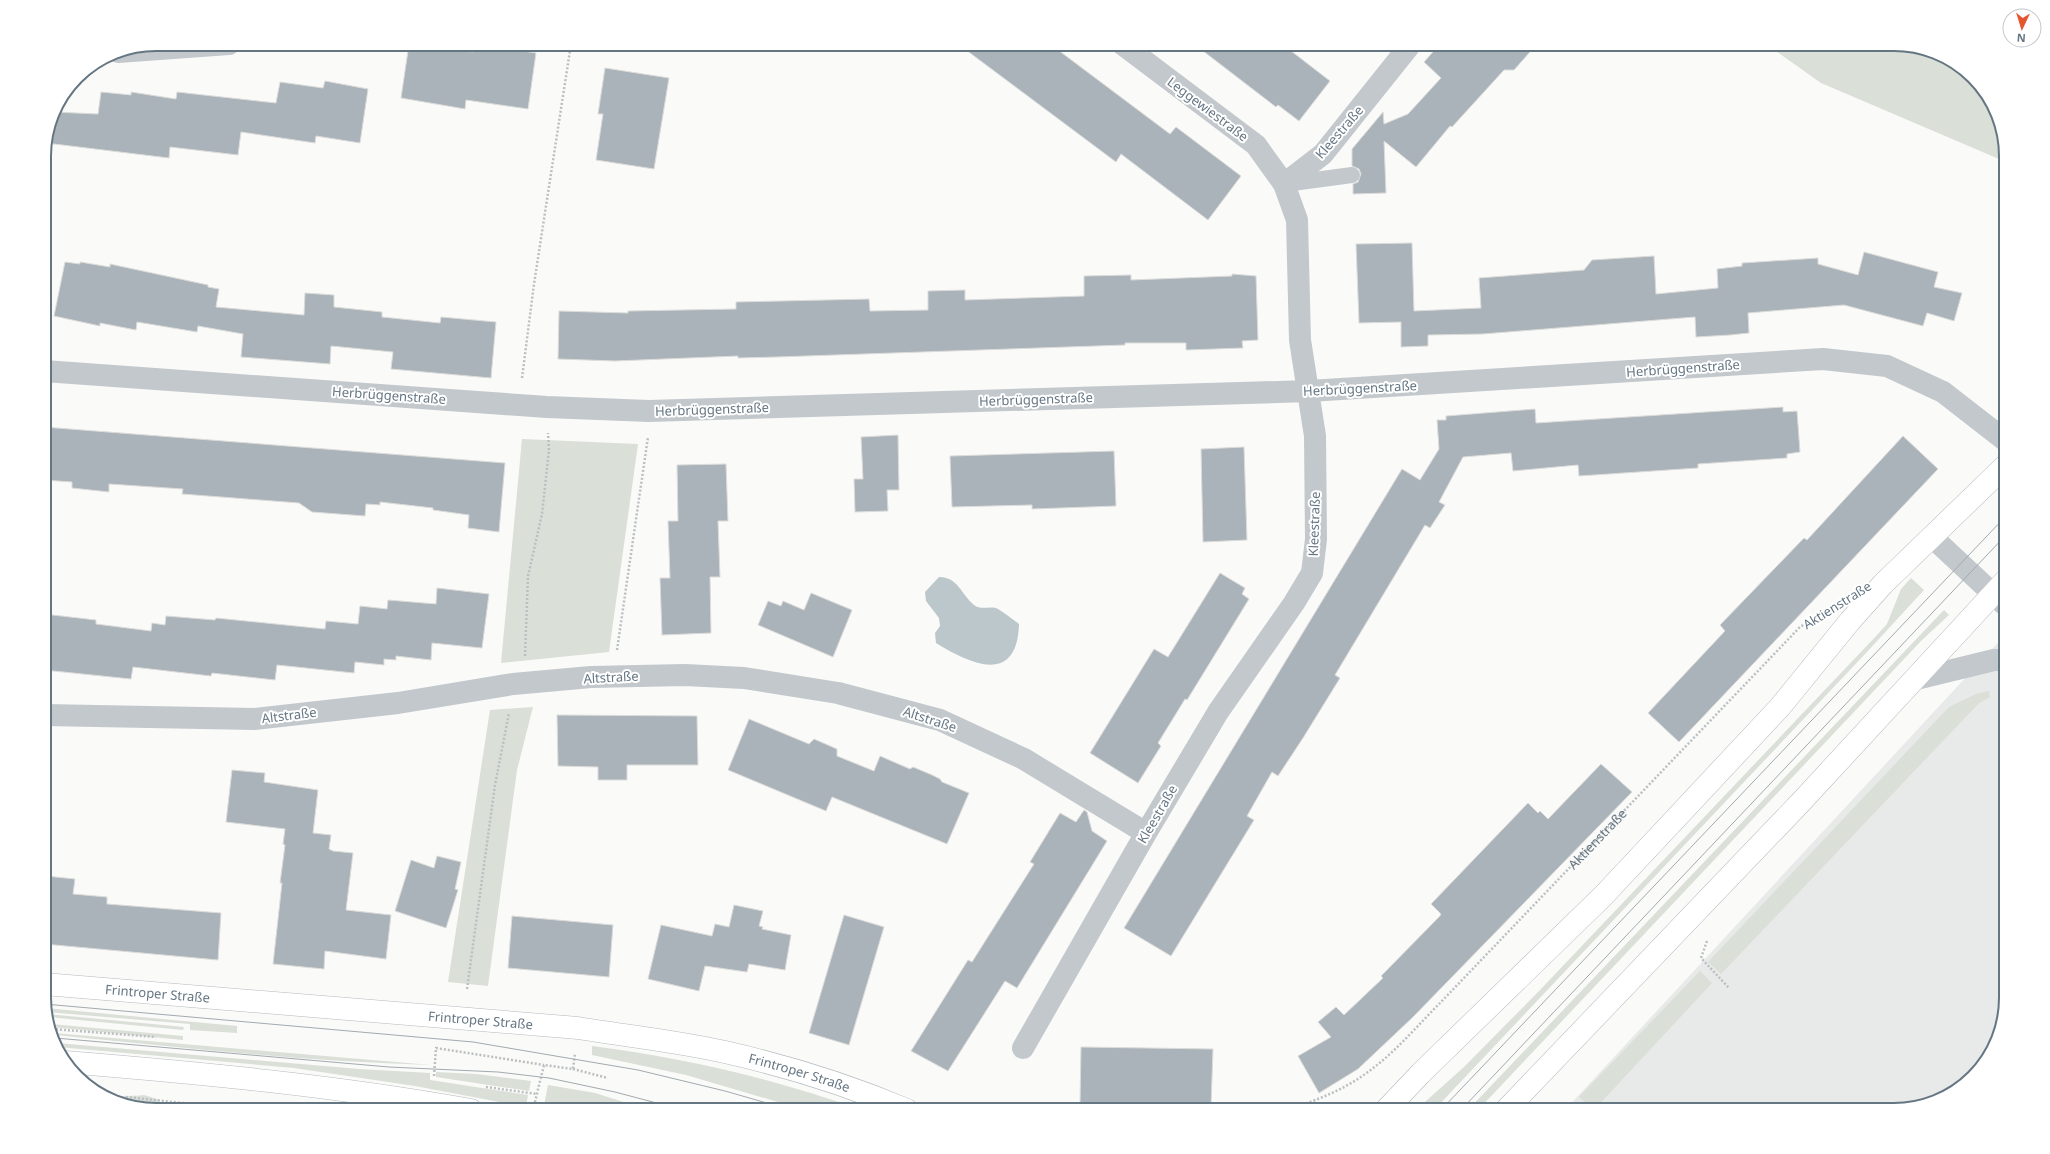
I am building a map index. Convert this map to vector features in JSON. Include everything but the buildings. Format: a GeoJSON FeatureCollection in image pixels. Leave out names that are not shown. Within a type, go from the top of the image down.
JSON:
{"type":"FeatureCollection","features":[{"type":"Feature","properties":{"kind":"main road","name":"Aktienstraße"},"geometry":{"type":"LineString","coordinates":[[1393,1102],[1604,895],[1780,707],[1868,601],[1999,472]]}},
{"type":"Feature","properties":{"kind":"main road"},"geometry":{"type":"LineString","coordinates":[[1513,1103],[1916,679],[1999,596]]}},
{"type":"Feature","properties":{"kind":"main road","name":"Frintroper Straße"},"geometry":{"type":"LineString","coordinates":[[51,985],[578,1028],[648,1038],[726,1052],[810,1074],[890,1103]]}},
{"type":"Feature","properties":{"kind":"main road"},"geometry":{"type":"LineString","coordinates":[[74,1063],[306,1084],[429,1103]]}},
{"type":"Feature","properties":{"kind":"street","name":"Leggewiestraße"},"geometry":{"type":"LineString","coordinates":[[1131,51],[1256,145],[1284,184]]}},
{"type":"Feature","properties":{"kind":"street","name":"Kleestraße"},"geometry":{"type":"LineString","coordinates":[[1023,1048],[1146,833],[1218,712],[1294,603],[1312,573],[1316,539],[1315,436],[1300,340],[1296,220],[1284,184],[1323,154],[1405,51]]}},
{"type":"Feature","properties":{"kind":"street","name":"Herbrüggenstraße"},"geometry":{"type":"LineString","coordinates":[[51,371],[547,407],[649,411],[1309,391],[1823,359],[1886,366],[1943,392],[1999,436]]}},
{"type":"Feature","properties":{"kind":"street"},"geometry":{"type":"LineString","coordinates":[[1932,537],[1999,592]]}},
{"type":"Feature","properties":{"kind":"street"},"geometry":{"type":"LineString","coordinates":[[1916,679],[1999,660]]}},
{"type":"Feature","properties":{"kind":"street","name":"Altstraße"},"geometry":{"type":"LineString","coordinates":[[51,715],[254,719],[398,703],[520,684],[617,675],[744,678],[838,693],[940,720],[1024,759],[1146,833]]}},
{"type":"Feature","properties":{"kind":"lane"},"geometry":{"type":"LineString","coordinates":[[1284,184],[1352,175]]}},
{"type":"Feature","properties":{"kind":"path"},"geometry":{"type":"LineString","coordinates":[[518,404],[534,284],[570,51]]}},
{"type":"Feature","properties":{"kind":"path"},"geometry":{"type":"LineString","coordinates":[[467,989],[495,785],[510,712],[520,684],[525,653],[528,576],[542,514],[549,450],[547,407]]}},
{"type":"Feature","properties":{"kind":"path"},"geometry":{"type":"LineString","coordinates":[[617,675],[616,655],[647,453],[649,411]]}},
{"type":"Feature","properties":{"kind":"path","name":"Aktienstraße"},"geometry":{"type":"LineString","coordinates":[[1308,1103],[1346,1086],[1365,1074],[1388,1054],[1441,1002],[1800,627],[1820,615]]}},
{"type":"Feature","properties":{"kind":"path"},"geometry":{"type":"LineString","coordinates":[[1700,958],[1729,988]]}},
{"type":"Feature","properties":{"kind":"path"},"geometry":{"type":"LineString","coordinates":[[573,1069],[578,1028]]}},
{"type":"Feature","properties":{"kind":"path"},"geometry":{"type":"LineString","coordinates":[[56,1029],[156,1038]]}},
{"type":"Feature","properties":{"kind":"path"},"geometry":{"type":"LineString","coordinates":[[434,1079],[436,1048],[573,1069],[608,1078]]}},
{"type":"Feature","properties":{"kind":"path"},"geometry":{"type":"LineString","coordinates":[[534,1103],[544,1065]]}},
{"type":"Feature","properties":{"kind":"path"},"geometry":{"type":"LineString","coordinates":[[482,1086],[536,1094]]}},
{"type":"Feature","properties":{"kind":"path"},"geometry":{"type":"LineString","coordinates":[[122,1096],[186,1103]]}},
{"type":"Feature","properties":{"kind":"shaded area"},"geometry":{"type":"Polygon","coordinates":[[[1776,51],[1894,51],[1908,52],[1934,59],[1958,73],[1977,92],[1985,104],[1991,116],[1997,136],[1999,159],[1821,83],[1776,51]]]}},
{"type":"Feature","properties":{"kind":"shaded area"},"geometry":{"type":"Polygon","coordinates":[[[522,439],[638,444],[609,652],[501,663],[522,439]]]}},
{"type":"Feature","properties":{"kind":"shaded area"},"geometry":{"type":"Polygon","coordinates":[[[939,577],[951,580],[955,583],[977,607],[998,609],[1019,624],[1016,643],[1010,656],[1001,663],[990,665],[977,663],[963,658],[936,643],[935,633],[940,626],[939,618],[926,601],[925,592],[939,577]]]}},
{"type":"Feature","properties":{"kind":"shaded area"},"geometry":{"type":"Polygon","coordinates":[[[1911,578],[1924,590],[1441,1103],[1424,1103],[1464,1067],[1540,990],[1878,634],[1887,624],[1901,589],[1911,578]]]}},
{"type":"Feature","properties":{"kind":"shaded area"},"geometry":{"type":"Polygon","coordinates":[[[1944,610],[1949,615],[1921,641],[1485,1103],[1475,1103],[1944,610]]]}},
{"type":"Feature","properties":{"kind":"shaded area"},"geometry":{"type":"Polygon","coordinates":[[[1999,642],[1998,1012],[1991,1038],[1985,1050],[1968,1072],[1958,1081],[1934,1095],[1908,1102],[1571,1103],[1999,642]]]}},
{"type":"Feature","properties":{"kind":"shaded area"},"geometry":{"type":"Polygon","coordinates":[[[1989,691],[1990,697],[1979,703],[1721,974],[1708,962],[1949,707],[1976,694],[1989,691]]]}},
{"type":"Feature","properties":{"kind":"shaded area"},"geometry":{"type":"Polygon","coordinates":[[[533,707],[517,770],[488,986],[448,982],[490,710],[533,707]]]}},
{"type":"Feature","properties":{"kind":"shaded area"},"geometry":{"type":"Polygon","coordinates":[[[1700,971],[1712,983],[1601,1103],[1586,1103],[1579,1097],[1700,971]]]}},
{"type":"Feature","properties":{"kind":"shaded area"},"geometry":{"type":"Polygon","coordinates":[[[52,1009],[237,1026],[237,1033],[190,1030],[190,1024],[52,1013],[52,1009]]]}},
{"type":"Feature","properties":{"kind":"shaded area"},"geometry":{"type":"Polygon","coordinates":[[[52,1015],[184,1027],[183,1030],[53,1017],[52,1015]]]}},
{"type":"Feature","properties":{"kind":"shaded area"},"geometry":{"type":"Polygon","coordinates":[[[55,1024],[183,1036],[183,1040],[56,1027],[55,1024]]]}},
{"type":"Feature","properties":{"kind":"shaded area"},"geometry":{"type":"Polygon","coordinates":[[[58,1033],[431,1065],[337,1061],[58,1035],[58,1033]]]}},
{"type":"Feature","properties":{"kind":"shaded area"},"geometry":{"type":"Polygon","coordinates":[[[62,1043],[359,1069],[430,1073],[430,1080],[528,1095],[527,1103],[505,1103],[415,1086],[294,1068],[64,1048],[62,1043]]]}},
{"type":"Feature","properties":{"kind":"shaded area"},"geometry":{"type":"Polygon","coordinates":[[[592,1046],[694,1063],[728,1070],[795,1088],[840,1103],[781,1103],[686,1075],[592,1055],[592,1046]]]}},
{"type":"Feature","properties":{"kind":"shaded area"},"geometry":{"type":"Polygon","coordinates":[[[436,1072],[476,1074],[531,1081],[529,1091],[436,1077],[436,1072]]]}},
{"type":"Feature","properties":{"kind":"shaded area"},"geometry":{"type":"Polygon","coordinates":[[[548,1085],[595,1093],[627,1103],[544,1103],[548,1085]]]}},
{"type":"Feature","properties":{"kind":"shaded area"},"geometry":{"type":"Polygon","coordinates":[[[144,1095],[157,1099],[161,1103],[142,1102],[122,1097],[144,1095]]]}},
{"type":"Feature","properties":{"kind":"tram line"},"geometry":{"type":"LineString","coordinates":[[1448,1103],[1999,523]]}},
{"type":"Feature","properties":{"kind":"tram line"},"geometry":{"type":"LineString","coordinates":[[1468,1103],[1999,542]]}},
{"type":"Feature","properties":{"kind":"tram line"},"geometry":{"type":"LineString","coordinates":[[51,1005],[473,1042],[638,1070],[725,1091],[767,1103]]}},
{"type":"Feature","properties":{"kind":"tram line"},"geometry":{"type":"LineString","coordinates":[[60,1038],[389,1067],[498,1072],[549,1078],[615,1092],[657,1103]]}}]}
